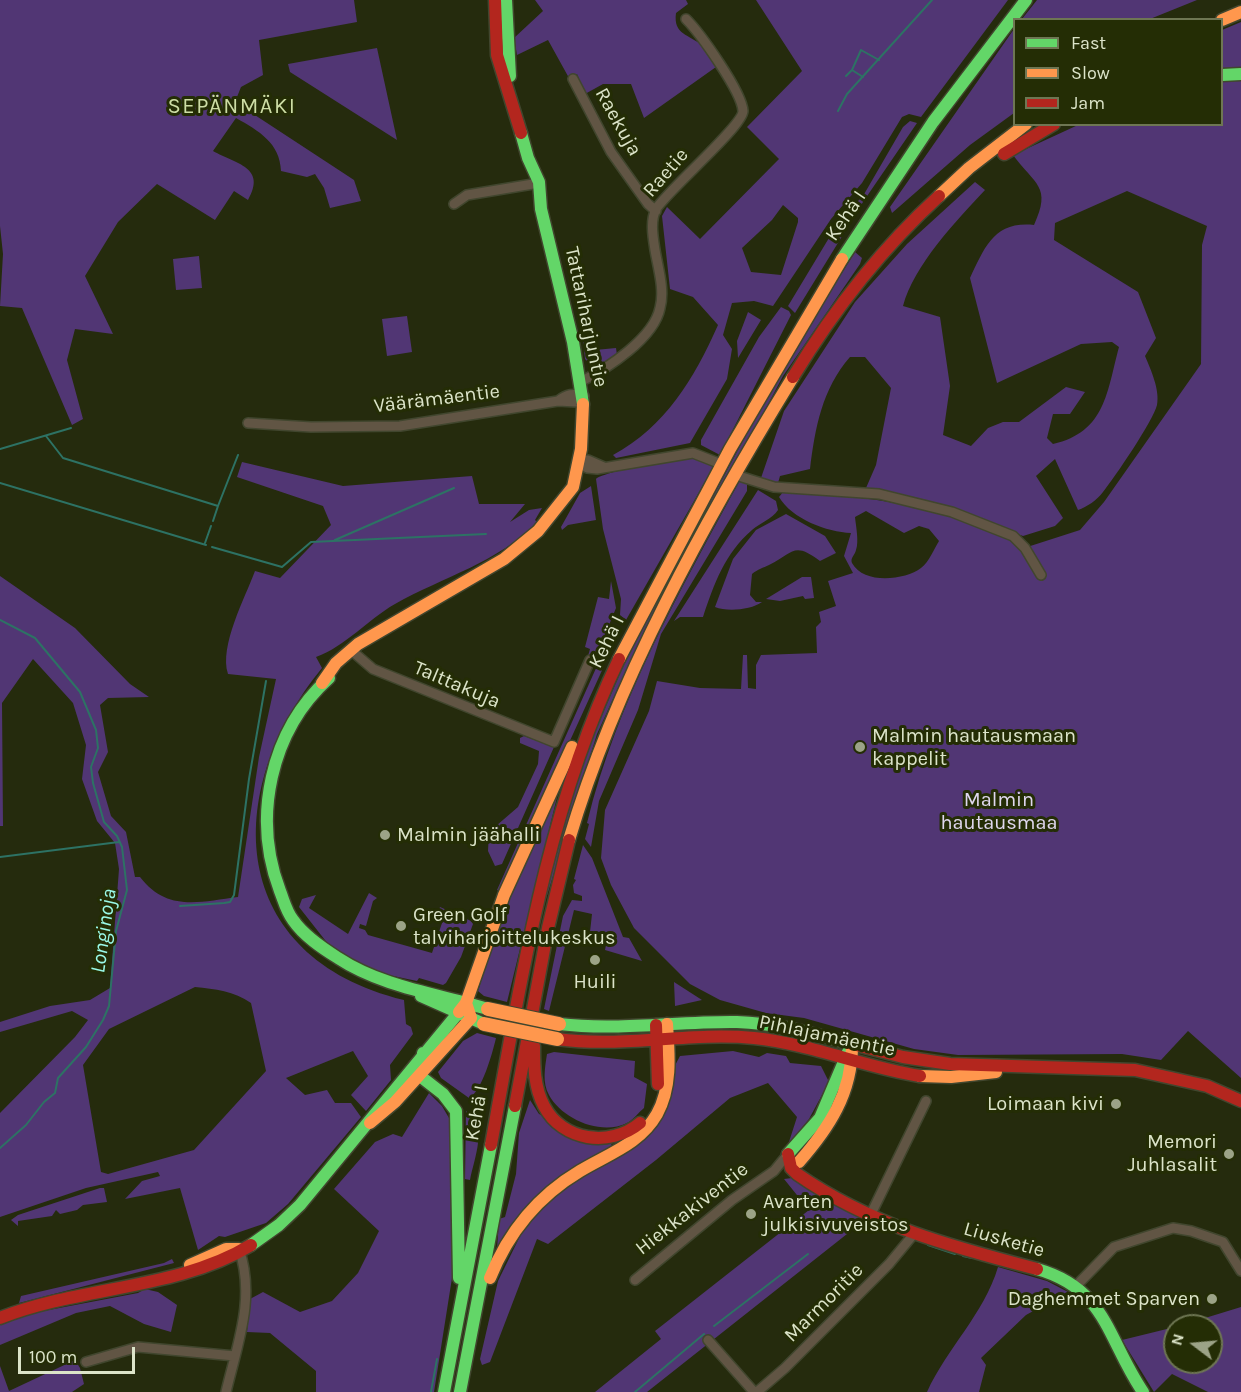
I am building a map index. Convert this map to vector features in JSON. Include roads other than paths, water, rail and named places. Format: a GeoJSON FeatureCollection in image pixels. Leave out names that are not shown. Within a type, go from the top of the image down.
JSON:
{"type":"FeatureCollection","features":[{"type":"Feature","properties":{"kind":"main road","name":"Tattariharjuntie"},"geometry":{"type":"LineString","coordinates":[[461,1007],[360,973],[323,948],[294,922],[267,852],[265,821],[268,793],[289,732],[330,667],[340,657],[352,651],[395,619],[403,618],[421,605],[480,576],[512,555],[545,526],[573,486],[585,426],[582,381],[541,209],[543,199],[535,184],[534,167],[528,158],[508,84],[501,67],[495,0]]}},
{"type":"Feature","properties":{"kind":"main road","name":"Tattariharjuntie"},"geometry":{"type":"LineString","coordinates":[[506,0],[511,75],[508,84]]}},
{"type":"Feature","properties":{"kind":"main road"},"geometry":{"type":"LineString","coordinates":[[1002,29],[1020,0]]}},
{"type":"Feature","properties":{"kind":"main road","name":"Kehä I"},"geometry":{"type":"LineString","coordinates":[[444,1392],[522,972],[540,888],[576,762],[626,646],[731,448],[813,303],[917,145],[1026,0]]}},
{"type":"Feature","properties":{"kind":"main road"},"geometry":{"type":"LineString","coordinates":[[1223,19],[1241,12]]}},
{"type":"Feature","properties":{"kind":"main road"},"geometry":{"type":"LineString","coordinates":[[1223,75],[1241,74]]}},
{"type":"Feature","properties":{"kind":"main road","name":"Kehä I"},"geometry":{"type":"LineString","coordinates":[[460,1392],[539,975],[564,859],[591,769],[622,693],[758,432],[802,360],[861,276],[935,198],[1024,126]]}},
{"type":"Feature","properties":{"kind":"main road"},"geometry":{"type":"LineString","coordinates":[[935,198],[958,188],[1021,142],[1050,126]]}},
{"type":"Feature","properties":{"kind":"main road"},"geometry":{"type":"LineString","coordinates":[[0,1318],[30,1306],[183,1271],[190,1264],[226,1249],[239,1249],[268,1234],[294,1212],[370,1123],[461,1007],[508,886],[607,674],[626,646]]}},
{"type":"Feature","properties":{"kind":"main road"},"geometry":{"type":"LineString","coordinates":[[539,975],[533,1060],[536,1086],[548,1114],[569,1132],[586,1138],[605,1139],[623,1135],[639,1124],[652,1108],[657,1091],[662,1025]]}},
{"type":"Feature","properties":{"kind":"main road"},"geometry":{"type":"LineString","coordinates":[[370,1123],[395,1102],[478,1021],[461,1007]]}},
{"type":"Feature","properties":{"kind":"main road","name":"Pihlajamäentie"},"geometry":{"type":"LineString","coordinates":[[461,1007],[488,1009],[583,1028],[724,1022],[764,1024],[792,1029],[850,1054]]}},
{"type":"Feature","properties":{"kind":"main road","name":"Pihlajamäentie"},"geometry":{"type":"LineString","coordinates":[[478,1021],[557,1039],[599,1043],[662,1039],[752,1038],[850,1054],[924,1062],[1107,1066],[1187,1080],[1218,1090],[1241,1101]]}},
{"type":"Feature","properties":{"kind":"main road"},"geometry":{"type":"LineString","coordinates":[[472,1332],[494,1268],[513,1231],[526,1215],[563,1183],[634,1140],[653,1121],[663,1101],[668,1080],[662,1039]]}},
{"type":"Feature","properties":{"kind":"main road"},"geometry":{"type":"LineString","coordinates":[[420,1076],[423,1053]]}},
{"type":"Feature","properties":{"kind":"main road","name":"Hiekkakiventie"},"geometry":{"type":"LineString","coordinates":[[793,1162],[831,1098],[850,1054]]}},
{"type":"Feature","properties":{"kind":"main road"},"geometry":{"type":"LineString","coordinates":[[420,1076],[443,1094],[456,1112],[458,1324]]}},
{"type":"Feature","properties":{"kind":"main road","name":"Liusketie"},"geometry":{"type":"LineString","coordinates":[[793,1162],[807,1180],[826,1194],[913,1235],[1041,1271],[1077,1286],[1100,1314],[1124,1364],[1143,1392]]}},
{"type":"Feature","properties":{"kind":"street","name":"Raetie"},"geometry":{"type":"LineString","coordinates":[[582,381],[624,357],[640,340],[660,311],[662,291],[652,223],[656,211],[686,175],[733,129],[743,110],[741,101],[704,41],[686,19]]}},
{"type":"Feature","properties":{"kind":"street","name":"Raekuja"},"geometry":{"type":"LineString","coordinates":[[573,79],[612,152],[648,204],[656,211]]}},
{"type":"Feature","properties":{"kind":"street"},"geometry":{"type":"LineString","coordinates":[[454,204],[467,195],[535,184]]}},
{"type":"Feature","properties":{"kind":"street","name":"Väärämäentie"},"geometry":{"type":"LineString","coordinates":[[248,423],[311,427],[400,426],[558,401],[566,395],[584,396]]}},
{"type":"Feature","properties":{"kind":"street"},"geometry":{"type":"LineString","coordinates":[[578,465],[587,468],[604,467],[693,453],[716,462]]}},
{"type":"Feature","properties":{"kind":"street"},"geometry":{"type":"LineString","coordinates":[[742,477],[774,487],[879,494],[952,512],[1013,536],[1025,548],[1041,575]]}},
{"type":"Feature","properties":{"kind":"street","name":"Talttakuja"},"geometry":{"type":"LineString","coordinates":[[352,651],[373,669],[554,742],[590,660]]}},
{"type":"Feature","properties":{"kind":"street"},"geometry":{"type":"LineString","coordinates":[[870,1216],[926,1101]]}},
{"type":"Feature","properties":{"kind":"street","name":"Hiekkakiventie"},"geometry":{"type":"LineString","coordinates":[[635,1280],[732,1200],[774,1171],[793,1162]]}},
{"type":"Feature","properties":{"kind":"street","name":"Hiekkakiventie"},"geometry":{"type":"LineString","coordinates":[[774,1171],[793,1162]]}},
{"type":"Feature","properties":{"kind":"street"},"geometry":{"type":"LineString","coordinates":[[1077,1286],[1114,1247],[1173,1228],[1191,1231],[1223,1242],[1241,1271]]}},
{"type":"Feature","properties":{"kind":"street","name":"Marmoritie"},"geometry":{"type":"LineString","coordinates":[[755,1392],[785,1368],[896,1257],[913,1235]]}},
{"type":"Feature","properties":{"kind":"street"},"geometry":{"type":"LineString","coordinates":[[226,1392],[246,1309],[243,1263],[239,1249]]}},
{"type":"Feature","properties":{"kind":"street"},"geometry":{"type":"LineString","coordinates":[[708,1340],[755,1392]]}},
{"type":"Feature","properties":{"kind":"street"},"geometry":{"type":"LineString","coordinates":[[86,1362],[138,1347],[235,1356]]}},
{"type":"Feature","properties":{"kind":"waterway"},"geometry":{"type":"LineString","coordinates":[[838,111],[847,94],[932,0]]}},
{"type":"Feature","properties":{"kind":"waterway"},"geometry":{"type":"LineString","coordinates":[[863,77],[852,70],[861,50],[879,60]]}},
{"type":"Feature","properties":{"kind":"waterway"},"geometry":{"type":"LineString","coordinates":[[846,76],[852,70]]}},
{"type":"Feature","properties":{"kind":"waterway"},"geometry":{"type":"LineString","coordinates":[[0,449],[71,428]]}},
{"type":"Feature","properties":{"kind":"waterway"},"geometry":{"type":"LineString","coordinates":[[46,436],[63,458],[218,506],[238,455]]}},
{"type":"Feature","properties":{"kind":"waterway"},"geometry":{"type":"LineString","coordinates":[[0,483],[206,545]]}},
{"type":"Feature","properties":{"kind":"waterway"},"geometry":{"type":"LineString","coordinates":[[335,540],[454,488]]}},
{"type":"Feature","properties":{"kind":"waterway"},"geometry":{"type":"LineString","coordinates":[[213,521],[218,506]]}},
{"type":"Feature","properties":{"kind":"waterway"},"geometry":{"type":"LineString","coordinates":[[205,543],[211,526]]}},
{"type":"Feature","properties":{"kind":"waterway"},"geometry":{"type":"LineString","coordinates":[[212,547],[282,567],[311,542],[486,534]]}},
{"type":"Feature","properties":{"kind":"waterway","name":"Longinoja"},"geometry":{"type":"LineString","coordinates":[[0,620],[35,638],[80,692],[96,730],[98,748],[91,767],[93,783],[104,822],[117,836],[122,847],[127,890],[116,931],[109,1006],[103,1020],[86,1047],[58,1078],[55,1093],[44,1102],[26,1125],[0,1148]]}},
{"type":"Feature","properties":{"kind":"waterway"},"geometry":{"type":"LineString","coordinates":[[180,906],[230,902],[234,895],[249,779],[266,681]]}},
{"type":"Feature","properties":{"kind":"waterway"},"geometry":{"type":"LineString","coordinates":[[0,857],[119,842]]}},
{"type":"Feature","properties":{"kind":"waterway"},"geometry":{"type":"LineString","coordinates":[[928,1245],[955,1254]]}},
{"type":"Feature","properties":{"kind":"waterway"},"geometry":{"type":"LineString","coordinates":[[714,1326],[808,1254]]}},
{"type":"Feature","properties":{"kind":"waterway"},"geometry":{"type":"LineString","coordinates":[[963,1256],[972,1258]]}},
{"type":"Feature","properties":{"kind":"waterway"},"geometry":{"type":"LineString","coordinates":[[635,1392],[704,1334]]}},
{"type":"Feature","properties":{"kind":"waterway"},"geometry":{"type":"LineString","coordinates":[[431,1392],[437,1359]]}},
{"type":"Feature","properties":{"kind":"place","name":"Malmin hautausmaan kappelit"},"geometry":{"type":"Point","coordinates":[860,747]}},
{"type":"Feature","properties":{"kind":"place","name":"Malmin jäähalli"},"geometry":{"type":"Point","coordinates":[385,835]}},
{"type":"Feature","properties":{"kind":"place","name":"Green Golf talviharjoittelukeskus"},"geometry":{"type":"Point","coordinates":[401,926]}},
{"type":"Feature","properties":{"kind":"place","name":"Huili"},"geometry":{"type":"Point","coordinates":[595,960]}},
{"type":"Feature","properties":{"kind":"place","name":"Loimaan kivi"},"geometry":{"type":"Point","coordinates":[1116,1104]}},
{"type":"Feature","properties":{"kind":"place","name":"Memori Juhlasalit"},"geometry":{"type":"Point","coordinates":[1229,1154]}},
{"type":"Feature","properties":{"kind":"place","name":"Avarten julkisivuveistos"},"geometry":{"type":"Point","coordinates":[751,1214]}},
{"type":"Feature","properties":{"kind":"place","name":"Daghemmet Sparven"},"geometry":{"type":"Point","coordinates":[1212,1299]}},
{"type":"Feature","properties":{"kind":"district","name":"SEPÄNMÄKI"},"geometry":{"type":"Point","coordinates":[232,107]}},
{"type":"Feature","properties":{"kind":"park label","name":"Malmin hautausmaa"},"geometry":{"type":"Point","coordinates":[999,812]}}]}
